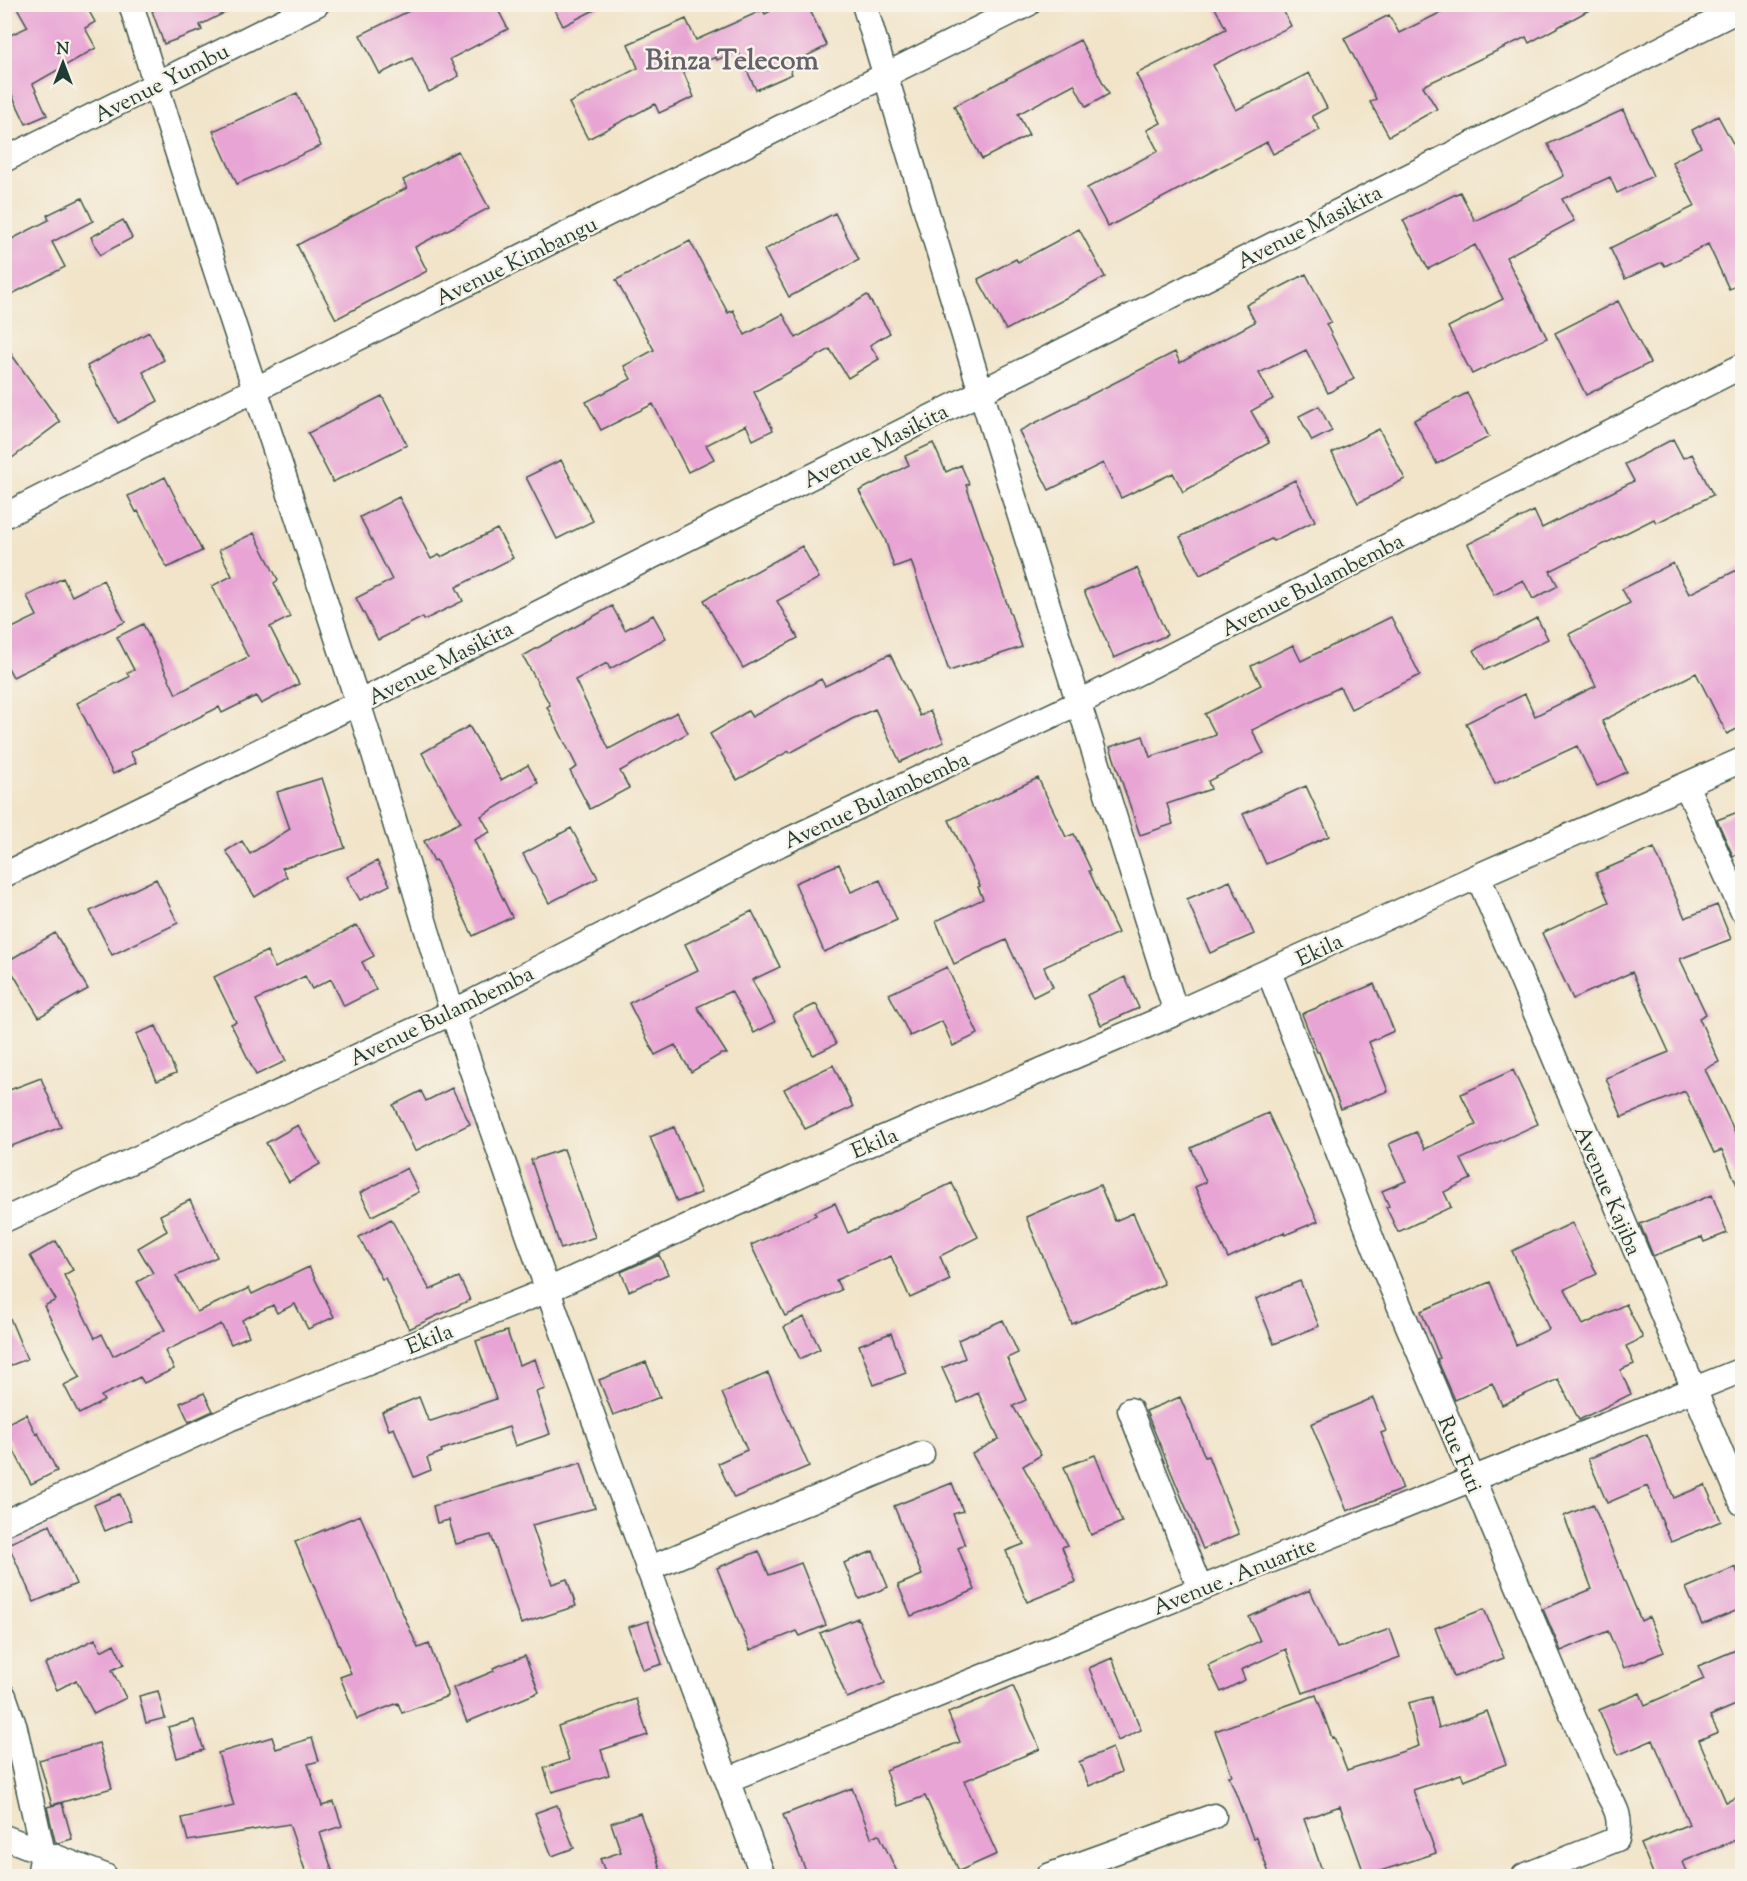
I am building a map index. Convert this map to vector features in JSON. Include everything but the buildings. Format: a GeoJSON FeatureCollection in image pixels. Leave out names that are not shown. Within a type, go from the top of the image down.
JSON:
{"type":"FeatureCollection","features":[{"type":"Feature","properties":{"kind":"street"},"geometry":{"type":"LineString","coordinates":[[131,4],[254,390],[358,703],[453,1012],[548,1290],[762,1876]]}},
{"type":"Feature","properties":{"kind":"street","name":"Avenue Yumbu"},"geometry":{"type":"LineString","coordinates":[[4,160],[317,4]]}},
{"type":"Feature","properties":{"kind":"street"},"geometry":{"type":"LineString","coordinates":[[864,4],[981,392],[1176,1013]]}},
{"type":"Feature","properties":{"kind":"street","name":"Avenue Kimbangu"},"geometry":{"type":"LineString","coordinates":[[4,516],[1028,4]]}},
{"type":"Feature","properties":{"kind":"street","name":"Avenue Masikita"},"geometry":{"type":"LineString","coordinates":[[4,875],[358,703],[1743,8]]}},
{"type":"Feature","properties":{"kind":"street","name":"Avenue Bulambemba"},"geometry":{"type":"LineString","coordinates":[[4,1220],[453,1012],[780,844],[1078,703],[1743,366]]}},
{"type":"Feature","properties":{"kind":"street","name":"Ekila"},"geometry":{"type":"LineString","coordinates":[[4,1523],[229,1419],[548,1290],[850,1152],[1176,1013],[1478,876],[1743,760]]}},
{"type":"Feature","properties":{"kind":"street"},"geometry":{"type":"LineString","coordinates":[[1686,785],[1743,910]]}},
{"type":"Feature","properties":{"kind":"street","name":"Avenue Kajiba"},"geometry":{"type":"LineString","coordinates":[[1478,876],[1743,1503]]}},
{"type":"Feature","properties":{"kind":"street","name":"Rue Futi"},"geometry":{"type":"LineString","coordinates":[[1269,972],[1376,1248],[1601,1782],[1617,1812],[1620,1825],[1617,1839],[1524,1876]]}},
{"type":"Feature","properties":{"kind":"street","name":"Avenue . Anuarite"},"geometry":{"type":"LineString","coordinates":[[727,1780],[1743,1370]]}},
{"type":"Feature","properties":{"kind":"street"},"geometry":{"type":"LineString","coordinates":[[1130,1410],[1200,1589]]}},
{"type":"Feature","properties":{"kind":"street"},"geometry":{"type":"LineString","coordinates":[[648,1569],[922,1454]]}},
{"type":"Feature","properties":{"kind":"street"},"geometry":{"type":"LineString","coordinates":[[4,1696],[15,1728],[43,1853],[39,1876]]}},
{"type":"Feature","properties":{"kind":"street"},"geometry":{"type":"LineString","coordinates":[[1047,1876],[1214,1816]]}},
{"type":"Feature","properties":{"kind":"street"},"geometry":{"type":"LineString","coordinates":[[4,1837],[105,1876]]}},
{"type":"Feature","properties":{"kind":"district","name":"Binza Telecom"},"geometry":{"type":"Point","coordinates":[732,59]}}]}
